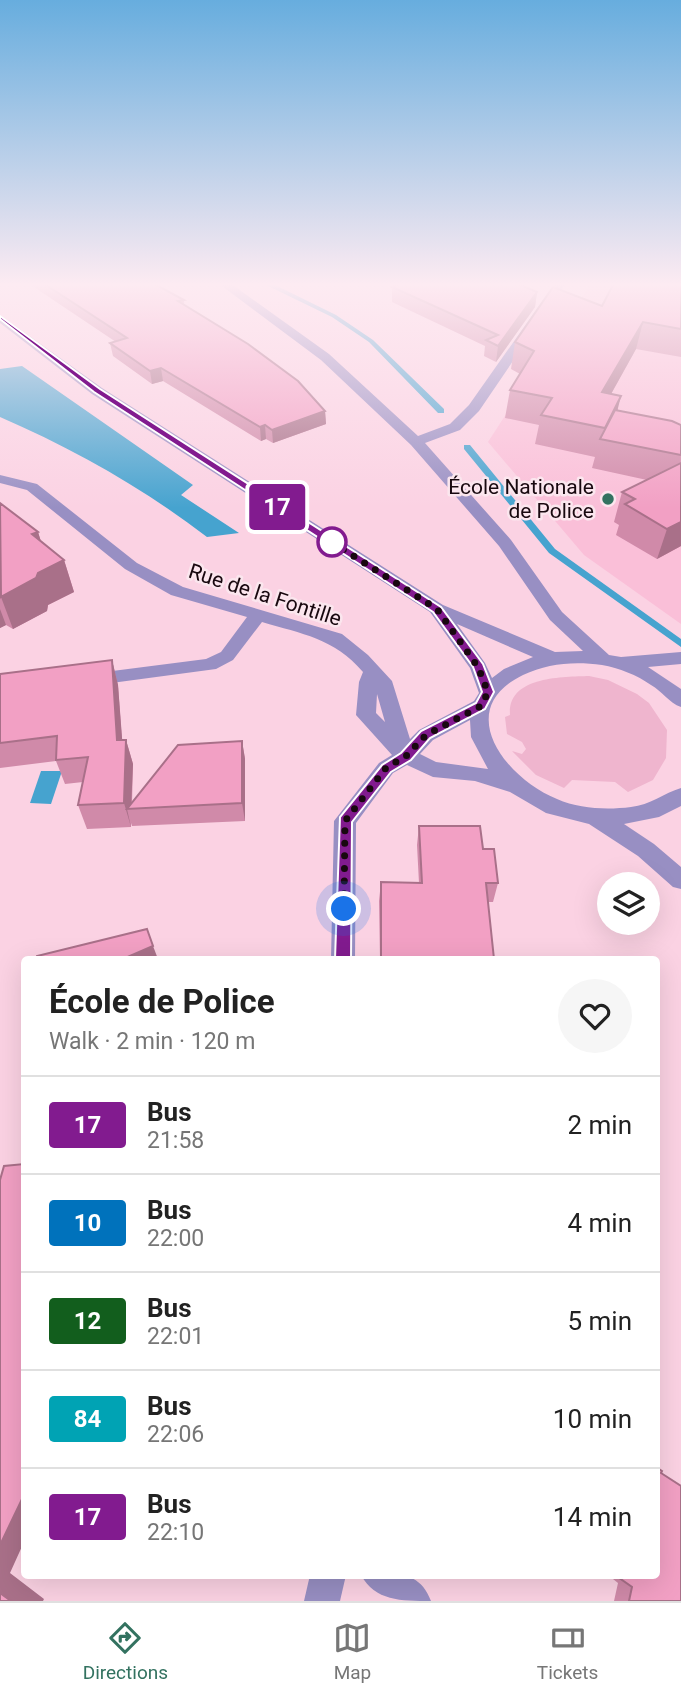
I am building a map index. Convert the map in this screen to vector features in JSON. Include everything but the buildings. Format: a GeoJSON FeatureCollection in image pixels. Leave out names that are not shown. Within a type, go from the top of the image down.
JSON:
{"type":"FeatureCollection","features":[{"type":"Feature","properties":{"kind":"street"},"geometry":{"type":"LineString","coordinates":[[53,358],[97,391],[437,609],[553,657]]}},
{"type":"Feature","properties":{"kind":"street"},"geometry":{"type":"LineString","coordinates":[[326,358],[416,442],[505,543],[556,616],[610,660],[647,674],[674,691],[681,700]]}},
{"type":"Feature","properties":{"kind":"street"},"geometry":{"type":"LineString","coordinates":[[416,442],[455,427],[474,408],[509,358]]}},
{"type":"Feature","properties":{"kind":"street","name":"Rue de la Fontille"},"geometry":{"type":"LineString","coordinates":[[0,479],[32,487],[131,566],[177,591],[336,638],[362,659],[372,672],[368,682],[366,715],[406,756]]}},
{"type":"Feature","properties":{"kind":"street"},"geometry":{"type":"LineString","coordinates":[[437,609],[478,667],[484,699],[480,732],[491,760],[515,785]]}},
{"type":"Feature","properties":{"kind":"street"},"geometry":{"type":"LineString","coordinates":[[65,683],[210,664],[227,656],[257,616]]}},
{"type":"Feature","properties":{"kind":"street"},"geometry":{"type":"LineString","coordinates":[[553,657],[556,616]]}},
{"type":"Feature","properties":{"kind":"street"},"geometry":{"type":"LineString","coordinates":[[343,956],[345,821],[386,768],[406,756],[426,735],[484,699],[503,676],[524,664],[553,657],[610,660],[681,658]]}},
{"type":"Feature","properties":{"kind":"street"},"geometry":{"type":"LineString","coordinates":[[406,756],[433,769],[475,773],[515,785],[538,799],[565,810],[594,816],[634,816],[668,806],[681,796]]}},
{"type":"Feature","properties":{"kind":"street"},"geometry":{"type":"LineString","coordinates":[[594,816],[646,850],[681,880]]}},
{"type":"Feature","properties":{"kind":"street"},"geometry":{"type":"LineString","coordinates":[[323,1601],[327,1579]]}},
{"type":"Feature","properties":{"kind":"street"},"geometry":{"type":"LineString","coordinates":[[384,1579],[413,1601]]}},
{"type":"Feature","properties":{"kind":"shaded area","name":"École Nationale de Police"},"geometry":{"type":"Polygon","coordinates":[[[543,358],[681,358],[681,624],[584,555],[488,442],[543,358]]]}},
{"type":"Feature","properties":{"kind":"shaded area"},"geometry":{"type":"Polygon","coordinates":[[[589,676],[608,680],[637,694],[649,703],[667,730],[666,758],[653,780],[628,792],[615,782],[572,780],[564,788],[536,775],[512,751],[522,754],[526,749],[522,742],[507,734],[505,717],[510,715],[511,702],[517,693],[539,681],[589,676]]]}},
{"type":"Feature","properties":{"kind":"water"},"geometry":{"type":"Polygon","coordinates":[[[22,366],[193,485],[181,495],[239,533],[207,537],[158,502],[107,471],[55,442],[0,417],[0,369],[22,366]]]}},
{"type":"Feature","properties":{"kind":"water"},"geometry":{"type":"Polygon","coordinates":[[[41,771],[62,771],[51,804],[30,803],[41,771]]]}},
{"type":"Feature","properties":{"kind":"waterway"},"geometry":{"type":"LineString","coordinates":[[388,358],[441,411]]}},
{"type":"Feature","properties":{"kind":"waterway"},"geometry":{"type":"LineString","coordinates":[[467,447],[552,551],[681,644]]}},
{"type":"Feature","properties":{"kind":"bus line","name":"17"},"geometry":{"type":"LineString","coordinates":[[53,358],[97,391],[437,609],[478,667],[488,692],[481,706],[426,735],[406,756],[386,768],[345,821],[343,956]]}},
{"type":"Feature","properties":{"kind":"place","name":"École Nationale de Police"},"geometry":{"type":"Point","coordinates":[608,499]}},
{"type":"Feature","properties":{"kind":"route"},"geometry":{"type":"LineString","coordinates":[[332,542],[327,539],[437,609],[478,667],[488,692],[481,706],[426,735],[406,756],[386,768],[345,821],[344,909]]}}]}
